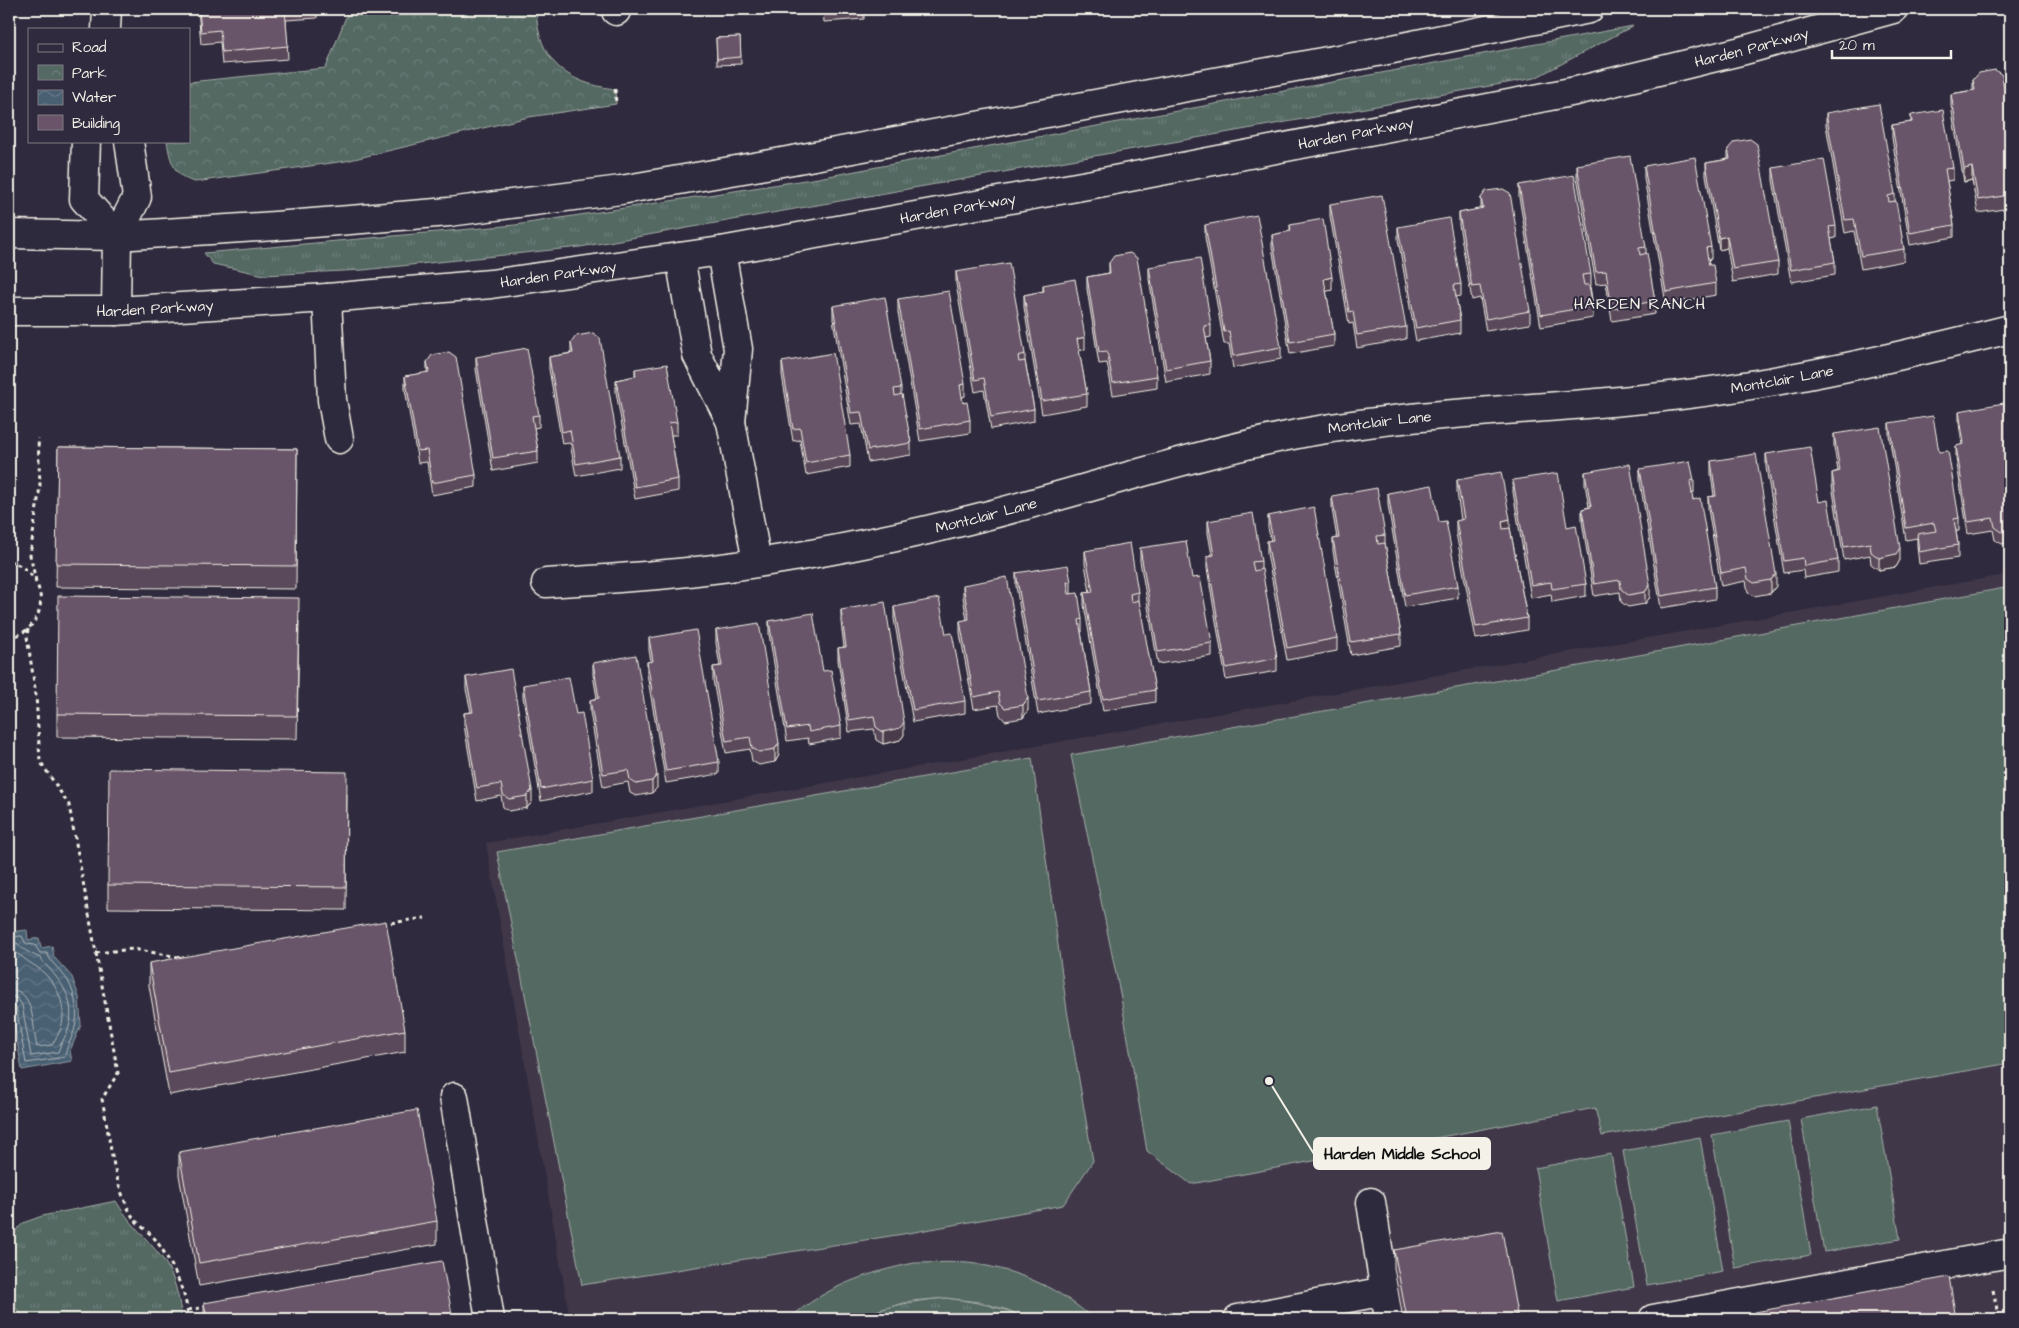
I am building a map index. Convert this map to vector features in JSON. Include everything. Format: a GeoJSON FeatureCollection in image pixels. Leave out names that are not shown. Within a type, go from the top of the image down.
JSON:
{"type":"FeatureCollection","features":[{"type":"Feature","properties":{"kind":"street"},"geometry":{"type":"LineString","coordinates":[[106,28],[107,9]]}},
{"type":"Feature","properties":{"kind":"street"},"geometry":{"type":"LineString","coordinates":[[9,234],[117,236],[449,212],[621,190],[790,161],[1383,50],[1589,9]]}},
{"type":"Feature","properties":{"kind":"street","name":"Harden Parkway"},"geometry":{"type":"LineString","coordinates":[[9,311],[116,311],[327,298],[491,284],[721,251],[1104,182],[1576,91],[1741,51],[1893,9]]}},
{"type":"Feature","properties":{"kind":"street"},"geometry":{"type":"LineString","coordinates":[[86,142],[84,199],[117,236]]}},
{"type":"Feature","properties":{"kind":"street"},"geometry":{"type":"LineString","coordinates":[[116,311],[117,236],[137,197],[129,142]]}},
{"type":"Feature","properties":{"kind":"street"},"geometry":{"type":"LineString","coordinates":[[721,251],[738,349],[731,422],[757,562]]}},
{"type":"Feature","properties":{"kind":"street"},"geometry":{"type":"LineString","coordinates":[[680,257],[697,355],[731,422]]}},
{"type":"Feature","properties":{"kind":"street"},"geometry":{"type":"LineString","coordinates":[[327,298],[332,400],[339,440]]}},
{"type":"Feature","properties":{"kind":"street","name":"Montclair Lane"},"geometry":{"type":"LineString","coordinates":[[546,583],[682,573],[834,549],[919,532],[988,515],[1219,450],[1302,433],[1360,423],[1435,415],[1683,394],[1887,359],[2010,329]]}},
{"type":"Feature","properties":{"kind":"street"},"geometry":{"type":"LineString","coordinates":[[454,1097],[490,1319]]}},
{"type":"Feature","properties":{"kind":"street"},"geometry":{"type":"LineString","coordinates":[[1371,1202],[1389,1319]]}},
{"type":"Feature","properties":{"kind":"street"},"geometry":{"type":"LineString","coordinates":[[1653,1319],[2010,1253]]}},
{"type":"Feature","properties":{"kind":"street"},"geometry":{"type":"LineString","coordinates":[[1238,1319],[1385,1291]]}},
{"type":"Feature","properties":{"kind":"path"},"geometry":{"type":"LineString","coordinates":[[615,89],[616,104]]}},
{"type":"Feature","properties":{"kind":"path"},"geometry":{"type":"LineString","coordinates":[[9,638],[28,629],[37,618],[40,610],[41,596],[30,555],[40,486],[38,438]]}},
{"type":"Feature","properties":{"kind":"path"},"geometry":{"type":"LineString","coordinates":[[9,561],[23,567],[36,581]]}},
{"type":"Feature","properties":{"kind":"path"},"geometry":{"type":"LineString","coordinates":[[28,629],[27,637],[36,695],[40,761],[69,805],[118,1073],[102,1099],[118,1184],[132,1216],[154,1238],[174,1268],[188,1310],[188,1319]]}},
{"type":"Feature","properties":{"kind":"path"},"geometry":{"type":"LineString","coordinates":[[380,924],[425,918]]}},
{"type":"Feature","properties":{"kind":"path"},"geometry":{"type":"LineString","coordinates":[[96,953],[138,949],[191,960]]}},
{"type":"Feature","properties":{"kind":"path"},"geometry":{"type":"LineString","coordinates":[[188,1310],[207,1307]]}},
{"type":"Feature","properties":{"kind":"shaded area"},"geometry":{"type":"Polygon","coordinates":[[[2010,574],[2010,1319],[570,1319],[486,843],[2010,574]]]}},
{"type":"Feature","properties":{"kind":"green space"},"geometry":{"type":"Polygon","coordinates":[[[349,9],[536,9],[542,43],[549,56],[569,75],[598,86],[615,89],[616,104],[529,117],[346,161],[195,182],[182,176],[174,167],[167,142],[190,142],[190,82],[326,68],[349,9]]]}},
{"type":"Feature","properties":{"kind":"green space"},"geometry":{"type":"Polygon","coordinates":[[[1633,26],[1535,78],[580,247],[363,270],[264,275],[213,264],[204,253],[515,225],[818,178],[1633,26]]]}},
{"type":"Feature","properties":{"kind":"green space"},"geometry":{"type":"Polygon","coordinates":[[[2010,587],[2010,1063],[1602,1136],[1595,1108],[1191,1184],[1147,1151],[1121,998],[1071,755],[1519,677],[2010,587]]]}},
{"type":"Feature","properties":{"kind":"green space"},"geometry":{"type":"Polygon","coordinates":[[[1032,758],[1067,1010],[1093,1161],[1063,1205],[909,1233],[582,1285],[497,852],[1032,758]]]}},
{"type":"Feature","properties":{"kind":"green space"},"geometry":{"type":"Polygon","coordinates":[[[1877,1105],[1900,1239],[1824,1252],[1801,1119],[1877,1105]]]}},
{"type":"Feature","properties":{"kind":"green space"},"geometry":{"type":"Polygon","coordinates":[[[1788,1121],[1811,1255],[1735,1268],[1712,1135],[1788,1121]]]}},
{"type":"Feature","properties":{"kind":"green space"},"geometry":{"type":"Polygon","coordinates":[[[1700,1137],[1723,1271],[1647,1285],[1623,1151],[1700,1137]]]}},
{"type":"Feature","properties":{"kind":"green space"},"geometry":{"type":"Polygon","coordinates":[[[1611,1154],[1634,1287],[1558,1301],[1535,1168],[1611,1154]]]}},
{"type":"Feature","properties":{"kind":"green space"},"geometry":{"type":"Polygon","coordinates":[[[116,1201],[126,1216],[156,1250],[170,1272],[176,1287],[182,1319],[25,1319],[14,1306],[9,1296],[9,1238],[23,1223],[42,1216],[116,1201]]]}},
{"type":"Feature","properties":{"kind":"green space"},"geometry":{"type":"Polygon","coordinates":[[[914,1263],[968,1263],[1008,1271],[1054,1290],[1081,1308],[1093,1319],[1027,1319],[1008,1310],[979,1302],[946,1298],[911,1301],[855,1319],[789,1319],[818,1298],[848,1282],[880,1271],[914,1263]]]}},
{"type":"Feature","properties":{"kind":"green space"},"geometry":{"type":"Polygon","coordinates":[[[946,1298],[998,1308],[1027,1319],[855,1319],[899,1305],[946,1298]]]}},
{"type":"Feature","properties":{"kind":"water"},"geometry":{"type":"Polygon","coordinates":[[[27,930],[28,940],[39,938],[41,948],[52,946],[54,957],[72,977],[79,997],[81,1025],[70,1051],[72,1061],[22,1070],[9,995],[9,932],[27,930]]]}},
{"type":"Feature","properties":{"kind":"building"},"geometry":{"type":"Polygon","coordinates":[[[199,9],[285,9],[288,46],[222,52],[220,30],[201,32],[199,9]]]}},
{"type":"Feature","properties":{"kind":"building"},"geometry":{"type":"Polygon","coordinates":[[[740,37],[741,57],[717,59],[716,38],[740,37]]]}},
{"type":"Feature","properties":{"kind":"building"},"geometry":{"type":"Polygon","coordinates":[[[1995,70],[2002,75],[2010,124],[2010,195],[1978,200],[1972,167],[1964,169],[1951,94],[1975,90],[1973,80],[1979,73],[1995,70]]]}},
{"type":"Feature","properties":{"kind":"building"},"geometry":{"type":"Polygon","coordinates":[[[1879,104],[1895,194],[1888,196],[1889,202],[1896,201],[1904,249],[1861,256],[1854,219],[1845,220],[1826,113],[1879,104]]]}},
{"type":"Feature","properties":{"kind":"building"},"geometry":{"type":"Polygon","coordinates":[[[1943,110],[1953,168],[1945,169],[1954,225],[1910,233],[1892,125],[1912,122],[1911,115],[1943,110]]]}},
{"type":"Feature","properties":{"kind":"building"},"geometry":{"type":"Polygon","coordinates":[[[1750,139],[1757,144],[1778,262],[1733,269],[1727,236],[1719,238],[1706,163],[1730,159],[1728,149],[1734,142],[1750,139]]]}},
{"type":"Feature","properties":{"kind":"building"},"geometry":{"type":"Polygon","coordinates":[[[1630,156],[1646,247],[1639,248],[1640,255],[1647,253],[1655,301],[1612,309],[1606,271],[1596,272],[1577,165],[1630,156]]]}},
{"type":"Feature","properties":{"kind":"building"},"geometry":{"type":"Polygon","coordinates":[[[1695,157],[1711,247],[1706,248],[1709,265],[1713,265],[1716,283],[1666,292],[1644,166],[1695,157]]]}},
{"type":"Feature","properties":{"kind":"building"},"geometry":{"type":"Polygon","coordinates":[[[1824,159],[1836,226],[1829,227],[1835,262],[1791,270],[1773,168],[1824,159]]]}},
{"type":"Feature","properties":{"kind":"building"},"geometry":{"type":"Polygon","coordinates":[[[1574,175],[1591,274],[1582,275],[1584,285],[1589,285],[1593,306],[1541,315],[1519,185],[1574,175]]]}},
{"type":"Feature","properties":{"kind":"building"},"geometry":{"type":"Polygon","coordinates":[[[1503,189],[1510,193],[1530,311],[1486,319],[1480,286],[1472,287],[1459,213],[1483,208],[1481,198],[1486,191],[1503,189]]]}},
{"type":"Feature","properties":{"kind":"building"},"geometry":{"type":"Polygon","coordinates":[[[1382,195],[1406,327],[1357,335],[1353,311],[1349,312],[1330,204],[1382,195]]]}},
{"type":"Feature","properties":{"kind":"building"},"geometry":{"type":"Polygon","coordinates":[[[1257,215],[1281,347],[1233,356],[1229,331],[1224,332],[1205,225],[1257,215]]]}},
{"type":"Feature","properties":{"kind":"building"},"geometry":{"type":"Polygon","coordinates":[[[1449,218],[1461,284],[1454,285],[1460,320],[1416,328],[1398,227],[1449,218]]]}},
{"type":"Feature","properties":{"kind":"building"},"geometry":{"type":"Polygon","coordinates":[[[1323,219],[1332,277],[1324,279],[1334,334],[1290,342],[1272,235],[1291,231],[1290,225],[1323,219]]]}},
{"type":"Feature","properties":{"kind":"building"},"geometry":{"type":"Polygon","coordinates":[[[1130,253],[1137,258],[1157,376],[1113,383],[1107,351],[1099,352],[1087,277],[1110,273],[1109,263],[1114,256],[1130,253]]]}},
{"type":"Feature","properties":{"kind":"building"},"geometry":{"type":"Polygon","coordinates":[[[1200,258],[1211,325],[1204,326],[1210,361],[1166,369],[1149,267],[1200,258]]]}},
{"type":"Feature","properties":{"kind":"building"},"geometry":{"type":"Polygon","coordinates":[[[1009,263],[1025,354],[1018,356],[1019,362],[1025,361],[1034,409],[991,417],[984,378],[975,380],[956,272],[1009,263]]]}},
{"type":"Feature","properties":{"kind":"building"},"geometry":{"type":"Polygon","coordinates":[[[1075,279],[1085,337],[1077,339],[1087,394],[1042,401],[1024,295],[1044,291],[1043,285],[1075,279]]]}},
{"type":"Feature","properties":{"kind":"building"},"geometry":{"type":"Polygon","coordinates":[[[949,291],[965,384],[960,385],[963,403],[967,402],[970,420],[920,429],[898,299],[949,291]]]}},
{"type":"Feature","properties":{"kind":"building"},"geometry":{"type":"Polygon","coordinates":[[[885,297],[901,388],[894,389],[895,396],[902,394],[911,443],[868,450],[861,412],[851,413],[833,306],[885,297]]]}},
{"type":"Feature","properties":{"kind":"building"},"geometry":{"type":"Polygon","coordinates":[[[593,333],[600,338],[620,456],[576,464],[570,430],[562,432],[549,357],[573,353],[571,343],[576,336],[593,333]]]}},
{"type":"Feature","properties":{"kind":"building"},"geometry":{"type":"Polygon","coordinates":[[[527,348],[539,415],[532,416],[538,451],[493,458],[476,357],[527,348]]]}},
{"type":"Feature","properties":{"kind":"building"},"geometry":{"type":"Polygon","coordinates":[[[449,352],[456,357],[476,475],[432,483],[427,450],[418,451],[405,376],[429,372],[427,362],[432,355],[449,352]]]}},
{"type":"Feature","properties":{"kind":"building"},"geometry":{"type":"Polygon","coordinates":[[[833,353],[850,455],[806,463],[800,428],[793,429],[782,362],[833,353]]]}},
{"type":"Feature","properties":{"kind":"building"},"geometry":{"type":"Polygon","coordinates":[[[667,364],[677,422],[669,423],[678,479],[635,487],[616,380],[636,376],[635,369],[667,364]]]}},
{"type":"Feature","properties":{"kind":"building"},"geometry":{"type":"Polygon","coordinates":[[[2004,403],[2010,442],[2010,530],[2002,532],[1995,527],[1993,518],[1968,522],[1956,446],[1964,444],[1959,411],[2004,403]]]}},
{"type":"Feature","properties":{"kind":"building"},"geometry":{"type":"Polygon","coordinates":[[[1933,416],[1939,452],[1948,451],[1959,518],[1954,519],[1958,545],[1919,552],[1917,534],[1936,531],[1934,523],[1906,528],[1889,423],[1933,416]]]}},
{"type":"Feature","properties":{"kind":"building"},"geometry":{"type":"Polygon","coordinates":[[[1880,427],[1900,548],[1896,554],[1879,558],[1871,552],[1870,543],[1844,547],[1832,473],[1840,471],[1834,434],[1880,427]]]}},
{"type":"Feature","properties":{"kind":"building"},"geometry":{"type":"Polygon","coordinates":[[[58,447],[297,449],[296,566],[56,564],[58,447]]]}},
{"type":"Feature","properties":{"kind":"building"},"geometry":{"type":"Polygon","coordinates":[[[1810,447],[1819,502],[1828,500],[1838,560],[1804,566],[1803,558],[1784,561],[1766,454],[1810,447]]]}},
{"type":"Feature","properties":{"kind":"building"},"geometry":{"type":"Polygon","coordinates":[[[1756,454],[1776,574],[1771,580],[1754,583],[1748,579],[1746,568],[1721,573],[1708,497],[1716,496],[1711,461],[1756,454]]]}},
{"type":"Feature","properties":{"kind":"building"},"geometry":{"type":"Polygon","coordinates":[[[1690,461],[1694,480],[1690,481],[1693,500],[1700,498],[1715,587],[1661,596],[1640,469],[1690,461]]]}},
{"type":"Feature","properties":{"kind":"building"},"geometry":{"type":"Polygon","coordinates":[[[1630,464],[1650,585],[1645,592],[1628,595],[1621,589],[1620,580],[1594,584],[1582,509],[1591,507],[1585,472],[1630,464]]]}},
{"type":"Feature","properties":{"kind":"building"},"geometry":{"type":"Polygon","coordinates":[[[1501,472],[1510,519],[1502,521],[1503,529],[1510,528],[1527,618],[1476,627],[1456,521],[1464,519],[1457,480],[1501,472]]]}},
{"type":"Feature","properties":{"kind":"building"},"geometry":{"type":"Polygon","coordinates":[[[1558,473],[1567,527],[1576,525],[1586,584],[1552,589],[1551,582],[1531,585],[1513,480],[1558,473]]]}},
{"type":"Feature","properties":{"kind":"building"},"geometry":{"type":"Polygon","coordinates":[[[1432,485],[1439,522],[1446,521],[1458,586],[1405,595],[1388,493],[1432,485]]]}},
{"type":"Feature","properties":{"kind":"building"},"geometry":{"type":"Polygon","coordinates":[[[1377,488],[1385,535],[1377,536],[1378,544],[1385,543],[1401,634],[1351,642],[1333,539],[1339,538],[1332,496],[1377,488]]]}},
{"type":"Feature","properties":{"kind":"building"},"geometry":{"type":"Polygon","coordinates":[[[1314,507],[1337,638],[1287,648],[1267,541],[1273,540],[1268,516],[1314,507]]]}},
{"type":"Feature","properties":{"kind":"building"},"geometry":{"type":"Polygon","coordinates":[[[1253,513],[1261,561],[1252,562],[1254,571],[1262,569],[1277,658],[1226,668],[1207,556],[1214,555],[1208,521],[1253,513]]]}},
{"type":"Feature","properties":{"kind":"building"},"geometry":{"type":"Polygon","coordinates":[[[1186,541],[1192,578],[1200,577],[1212,643],[1158,652],[1140,548],[1186,541]]]}},
{"type":"Feature","properties":{"kind":"building"},"geometry":{"type":"Polygon","coordinates":[[[1130,543],[1138,592],[1130,594],[1131,602],[1139,600],[1155,690],[1103,699],[1084,593],[1093,592],[1085,551],[1130,543]]]}},
{"type":"Feature","properties":{"kind":"building"},"geometry":{"type":"Polygon","coordinates":[[[1068,565],[1071,582],[1067,582],[1069,594],[1078,593],[1082,619],[1079,620],[1091,692],[1038,701],[1016,573],[1068,565]]]}},
{"type":"Feature","properties":{"kind":"building"},"geometry":{"type":"Polygon","coordinates":[[[1007,577],[1028,698],[1023,705],[1005,708],[1000,703],[998,692],[974,697],[960,621],[969,619],[963,585],[1007,577]]]}},
{"type":"Feature","properties":{"kind":"building"},"geometry":{"type":"Polygon","coordinates":[[[58,596],[299,598],[297,716],[57,714],[58,596]]]}},
{"type":"Feature","properties":{"kind":"building"},"geometry":{"type":"Polygon","coordinates":[[[939,598],[946,634],[952,633],[965,701],[913,710],[894,607],[939,598]]]}},
{"type":"Feature","properties":{"kind":"building"},"geometry":{"type":"Polygon","coordinates":[[[885,602],[904,722],[900,728],[883,732],[876,727],[874,716],[849,720],[838,648],[846,647],[841,610],[885,602]]]}},
{"type":"Feature","properties":{"kind":"building"},"geometry":{"type":"Polygon","coordinates":[[[813,613],[823,671],[831,670],[841,726],[809,732],[808,726],[787,729],[769,621],[813,613]]]}},
{"type":"Feature","properties":{"kind":"building"},"geometry":{"type":"Polygon","coordinates":[[[759,623],[779,743],[775,749],[759,752],[752,748],[750,737],[726,741],[713,667],[722,666],[716,630],[759,623]]]}},
{"type":"Feature","properties":{"kind":"building"},"geometry":{"type":"Polygon","coordinates":[[[696,630],[719,762],[666,771],[647,662],[653,661],[649,638],[696,630]]]}},
{"type":"Feature","properties":{"kind":"building"},"geometry":{"type":"Polygon","coordinates":[[[636,655],[657,775],[652,781],[636,784],[630,780],[628,770],[603,774],[590,700],[599,698],[593,663],[636,655]]]}},
{"type":"Feature","properties":{"kind":"building"},"geometry":{"type":"Polygon","coordinates":[[[511,669],[532,790],[527,796],[509,799],[503,795],[501,784],[477,788],[464,713],[473,712],[466,677],[511,669]]]}},
{"type":"Feature","properties":{"kind":"building"},"geometry":{"type":"Polygon","coordinates":[[[569,677],[576,714],[582,713],[593,779],[541,789],[523,685],[569,677]]]}},
{"type":"Feature","properties":{"kind":"building"},"geometry":{"type":"Polygon","coordinates":[[[109,769],[347,772],[346,887],[108,885],[109,769]]]}},
{"type":"Feature","properties":{"kind":"building"},"geometry":{"type":"Polygon","coordinates":[[[386,921],[405,1030],[169,1073],[149,963],[386,921]]]}},
{"type":"Feature","properties":{"kind":"building"},"geometry":{"type":"Polygon","coordinates":[[[417,1110],[437,1221],[199,1263],[179,1152],[417,1110]]]}},
{"type":"Feature","properties":{"kind":"building"},"geometry":{"type":"Polygon","coordinates":[[[1502,1231],[1517,1314],[1487,1319],[1407,1319],[1394,1250],[1502,1231]]]}},
{"type":"Feature","properties":{"kind":"building"},"geometry":{"type":"Polygon","coordinates":[[[442,1261],[453,1319],[207,1319],[204,1303],[442,1261]]]}},
{"type":"Feature","properties":{"kind":"building"},"geometry":{"type":"Polygon","coordinates":[[[1949,1277],[1956,1319],[1756,1319],[1755,1312],[1949,1277]]]}},
{"type":"Feature","properties":{"kind":"place","name":"Harden Middle School"},"geometry":{"type":"Point","coordinates":[1269,1081]}},
{"type":"Feature","properties":{"kind":"district","name":"HARDEN RANCH"},"geometry":{"type":"Point","coordinates":[1640,304]}}]}
